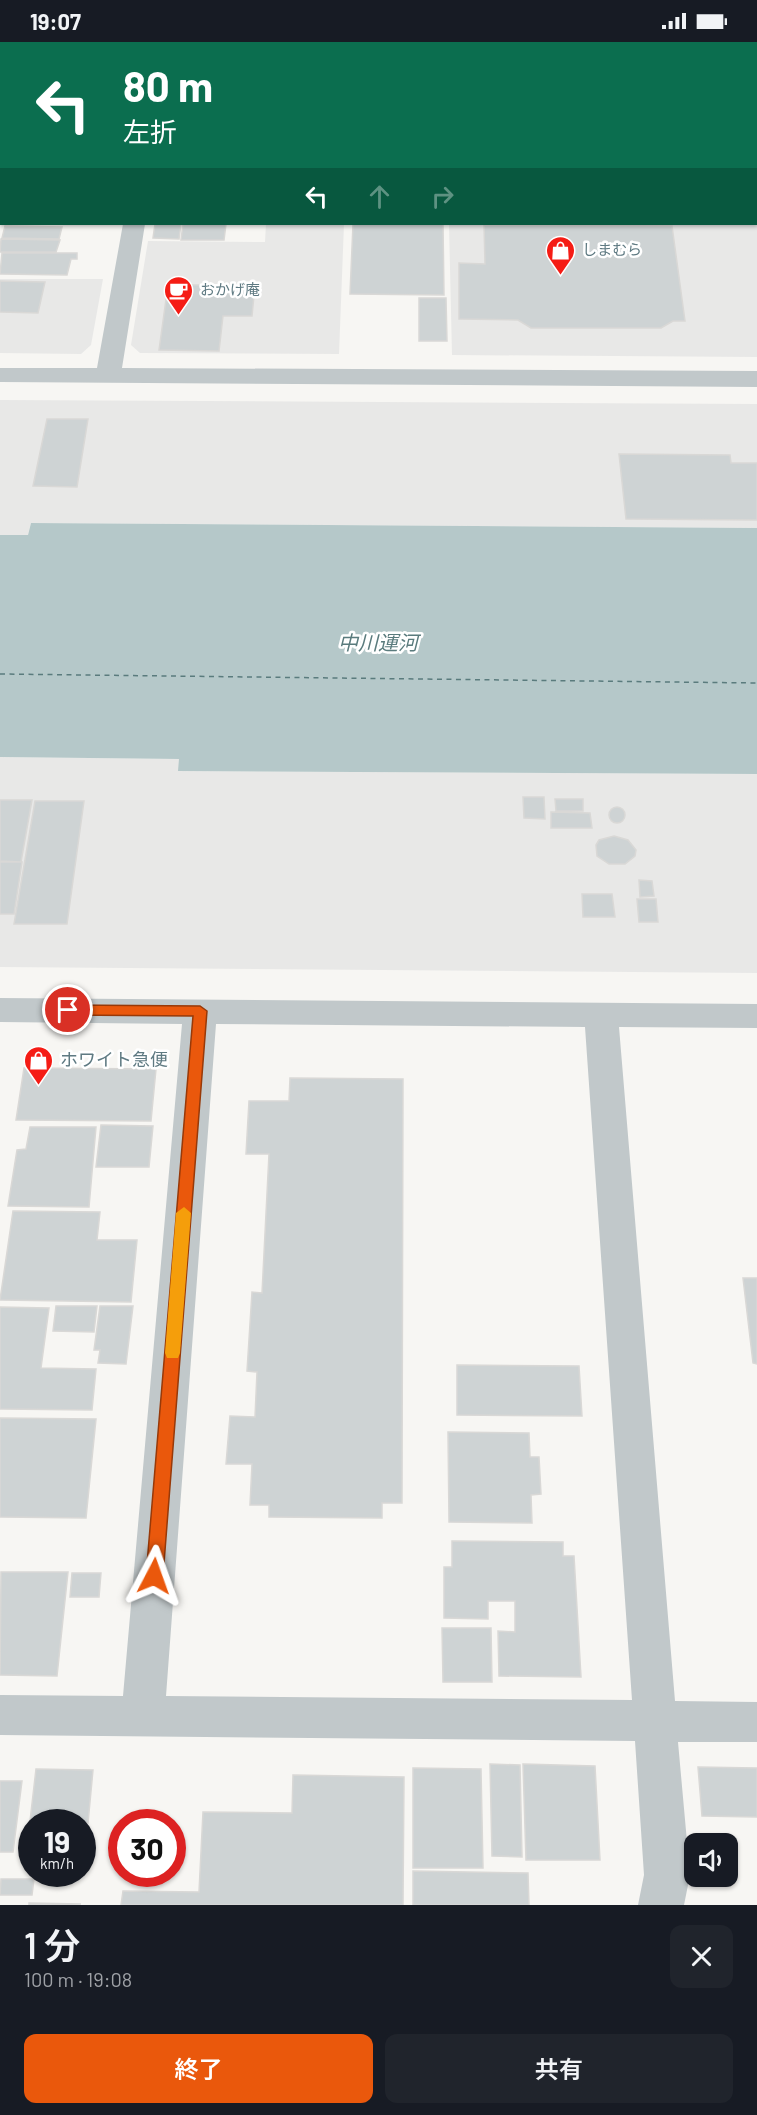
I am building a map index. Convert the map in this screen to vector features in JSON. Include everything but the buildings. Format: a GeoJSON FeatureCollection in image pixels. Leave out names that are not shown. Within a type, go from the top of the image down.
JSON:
{"type":"FeatureCollection","features":[{"type":"Feature","properties":{"kind":"street"},"geometry":{"type":"LineString","coordinates":[[108,376],[134,225]]}},
{"type":"Feature","properties":{"kind":"street"},"geometry":{"type":"LineString","coordinates":[[0,375],[757,379]]}},
{"type":"Feature","properties":{"kind":"street"},"geometry":{"type":"LineString","coordinates":[[143,1717],[200,1011]]}},
{"type":"Feature","properties":{"kind":"street"},"geometry":{"type":"LineString","coordinates":[[0,1012],[200,1011],[757,1016]]}},
{"type":"Feature","properties":{"kind":"street"},"geometry":{"type":"LineString","coordinates":[[601,1014],[668,1875],[660,1905]]}},
{"type":"Feature","properties":{"kind":"street"},"geometry":{"type":"LineString","coordinates":[[0,1716],[757,1722]]}},
{"type":"Feature","properties":{"kind":"shaded area"},"geometry":{"type":"Polygon","coordinates":[[[266,225],[344,225],[339,354],[140,353],[131,345],[148,241],[265,242],[266,225]]]}},
{"type":"Feature","properties":{"kind":"shaded area"},"geometry":{"type":"Polygon","coordinates":[[[449,225],[757,225],[757,357],[452,355],[449,225]]]}},
{"type":"Feature","properties":{"kind":"shaded area"},"geometry":{"type":"Polygon","coordinates":[[[0,279],[103,279],[91,345],[81,354],[0,353],[0,279]]]}},
{"type":"Feature","properties":{"kind":"shaded area"},"geometry":{"type":"Polygon","coordinates":[[[0,400],[757,404],[757,528],[31,523],[28,535],[0,535],[0,400]]]}},
{"type":"Feature","properties":{"kind":"shaded area"},"geometry":{"type":"Polygon","coordinates":[[[0,757],[179,759],[179,771],[757,774],[757,973],[0,967],[0,757]]]}},
{"type":"Feature","properties":{"kind":"water","name":"中川運河"},"geometry":{"type":"Polygon","coordinates":[[[31,523],[757,528],[757,774],[178,771],[179,759],[0,757],[0,535],[28,535],[31,523]]]}},
{"type":"Feature","properties":{"kind":"ferry route"},"geometry":{"type":"LineString","coordinates":[[0,674],[757,683]]}},
{"type":"Feature","properties":{"kind":"slow traffic"},"geometry":{"type":"LineString","coordinates":[[172,1353],[184,1213]]}},
{"type":"Feature","properties":{"kind":"place","name":"しまむら"},"geometry":{"type":"Point","coordinates":[561,276]}},
{"type":"Feature","properties":{"kind":"place","name":"おかげ庵"},"geometry":{"type":"Point","coordinates":[179,316]}},
{"type":"Feature","properties":{"kind":"place","name":"ホワイト急便"},"geometry":{"type":"Point","coordinates":[39,1086]}},
{"type":"Feature","properties":{"kind":"route"},"geometry":{"type":"LineString","coordinates":[[68,1010],[200,1011],[154,1576]]}}]}
